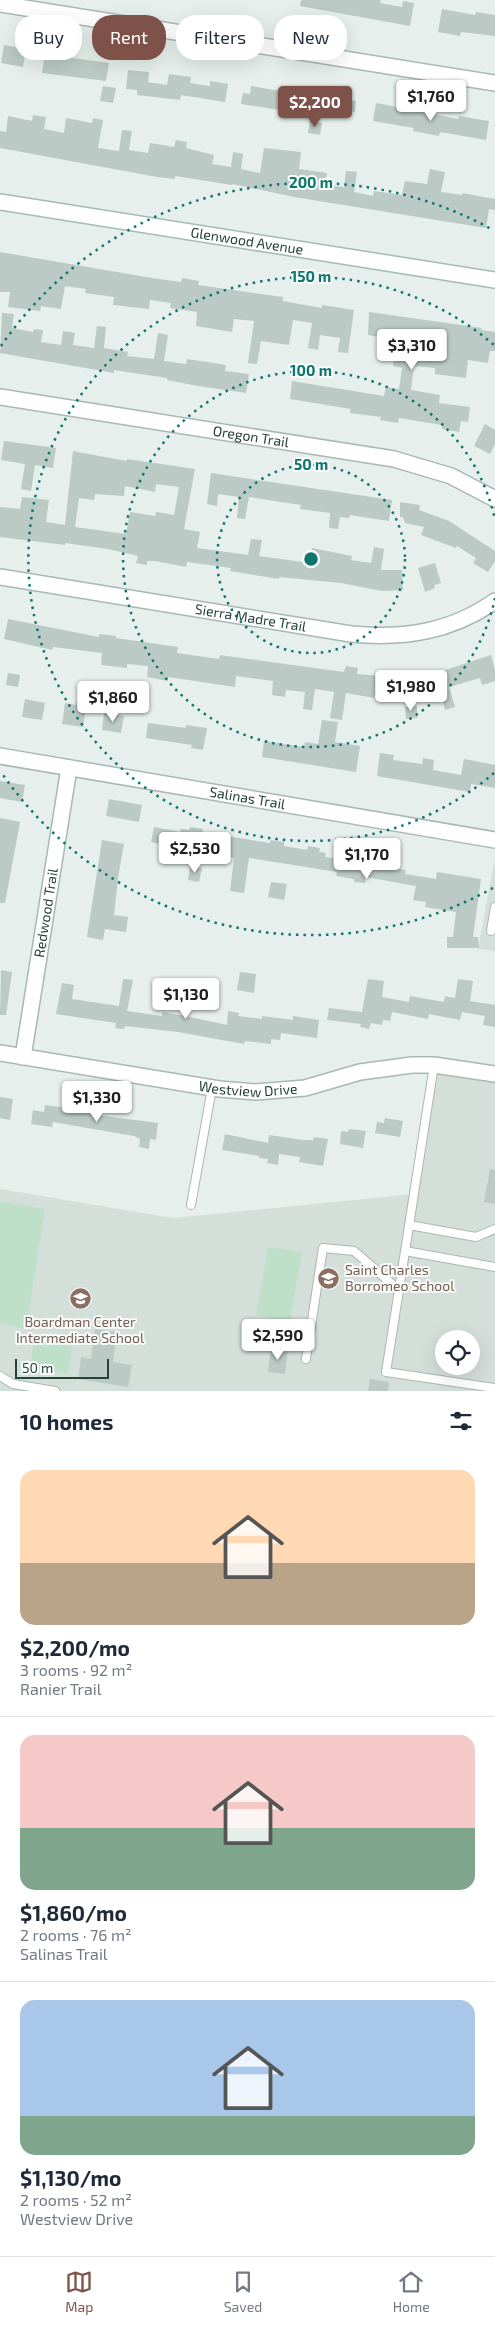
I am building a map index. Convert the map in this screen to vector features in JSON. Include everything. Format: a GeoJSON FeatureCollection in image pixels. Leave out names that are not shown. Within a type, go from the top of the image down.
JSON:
{"type":"FeatureCollection","features":[{"type":"Feature","properties":{"kind":"street"},"geometry":{"type":"LineString","coordinates":[[0,4],[495,83]]}},
{"type":"Feature","properties":{"kind":"street","name":"Glenwood Avenue"},"geometry":{"type":"LineString","coordinates":[[0,202],[495,280]]}},
{"type":"Feature","properties":{"kind":"street","name":"Oregon Trail"},"geometry":{"type":"LineString","coordinates":[[0,397],[394,459],[451,476],[495,499]]}},
{"type":"Feature","properties":{"kind":"street","name":"Sierra Madre Trail"},"geometry":{"type":"LineString","coordinates":[[0,578],[351,634],[376,636],[414,634],[443,628],[462,621],[495,601]]}},
{"type":"Feature","properties":{"kind":"street","name":"Salinas Trail"},"geometry":{"type":"LineString","coordinates":[[0,756],[495,840]]}},
{"type":"Feature","properties":{"kind":"street","name":"Redwood Trail"},"geometry":{"type":"LineString","coordinates":[[23,1057],[69,768]]}},
{"type":"Feature","properties":{"kind":"street","name":"Westview Drive"},"geometry":{"type":"LineString","coordinates":[[0,1054],[212,1088],[256,1092],[305,1088],[383,1067],[434,1065],[495,1074]]}},
{"type":"Feature","properties":{"kind":"lane"},"geometry":{"type":"LineString","coordinates":[[491,931],[495,907]]}},
{"type":"Feature","properties":{"kind":"lane"},"geometry":{"type":"LineString","coordinates":[[434,1065],[386,1372],[495,1388]]}},
{"type":"Feature","properties":{"kind":"lane"},"geometry":{"type":"LineString","coordinates":[[190,1205],[212,1088]]}},
{"type":"Feature","properties":{"kind":"lane"},"geometry":{"type":"LineString","coordinates":[[409,1225],[476,1237],[495,1229]]}},
{"type":"Feature","properties":{"kind":"lane"},"geometry":{"type":"LineString","coordinates":[[306,1359],[323,1248],[354,1250],[399,1290]]}},
{"type":"Feature","properties":{"kind":"lane"},"geometry":{"type":"LineString","coordinates":[[405,1251],[495,1267]]}},
{"type":"Feature","properties":{"kind":"lane"},"geometry":{"type":"LineString","coordinates":[[0,1376],[13,1384],[55,1391]]}},
{"type":"Feature","properties":{"kind":"shaded area"},"geometry":{"type":"Polygon","coordinates":[[[495,858],[495,951],[478,949],[495,858]]]}},
{"type":"Feature","properties":{"kind":"shaded area","name":"Saint Charles Borromeo School"},"geometry":{"type":"Polygon","coordinates":[[[434,1065],[495,1074],[495,1391],[0,1391],[0,1189],[173,1218],[413,1194],[434,1065]]]}},
{"type":"Feature","properties":{"kind":"green space"},"geometry":{"type":"Polygon","coordinates":[[[0,1201],[45,1209],[26,1329],[0,1324],[0,1201]]]}},
{"type":"Feature","properties":{"kind":"green space"},"geometry":{"type":"Polygon","coordinates":[[[268,1247],[302,1252],[290,1322],[256,1315],[268,1247]]]}},
{"type":"Feature","properties":{"kind":"green space"},"geometry":{"type":"Polygon","coordinates":[[[34,1340],[72,1346],[68,1374],[30,1368],[34,1340]]]}},
{"type":"Feature","properties":{"kind":"building"},"geometry":{"type":"Polygon","coordinates":[[[301,0],[381,0],[380,3],[402,7],[403,1],[414,3],[410,26],[300,6],[301,0]]]}},
{"type":"Feature","properties":{"kind":"building"},"geometry":{"type":"Polygon","coordinates":[[[442,9],[475,15],[476,12],[495,15],[495,36],[461,32],[460,36],[438,32],[442,9]]]}},
{"type":"Feature","properties":{"kind":"building"},"geometry":{"type":"Polygon","coordinates":[[[4,45],[15,47],[15,60],[24,60],[23,67],[1,63],[4,45]]]}},
{"type":"Feature","properties":{"kind":"building"},"geometry":{"type":"Polygon","coordinates":[[[82,59],[109,63],[106,81],[42,73],[44,60],[82,59]]]}},
{"type":"Feature","properties":{"kind":"building"},"geometry":{"type":"Polygon","coordinates":[[[128,70],[149,72],[148,82],[167,85],[169,74],[191,77],[190,83],[210,86],[210,81],[228,84],[225,102],[181,95],[180,100],[137,95],[137,90],[126,89],[128,70]]]}},
{"type":"Feature","properties":{"kind":"building"},"geometry":{"type":"Polygon","coordinates":[[[103,86],[116,88],[113,103],[100,101],[103,86]]]}},
{"type":"Feature","properties":{"kind":"building"},"geometry":{"type":"Polygon","coordinates":[[[251,86],[315,97],[312,115],[241,104],[243,93],[250,94],[251,86]]]}},
{"type":"Feature","properties":{"kind":"building"},"geometry":{"type":"Polygon","coordinates":[[[334,98],[356,101],[355,112],[333,108],[334,98]]]}},
{"type":"Feature","properties":{"kind":"building"},"geometry":{"type":"Polygon","coordinates":[[[376,103],[458,119],[459,116],[489,121],[486,140],[440,132],[439,136],[413,131],[414,128],[373,121],[376,103]]]}},
{"type":"Feature","properties":{"kind":"building"},"geometry":{"type":"Polygon","coordinates":[[[33,115],[46,117],[44,129],[64,133],[66,118],[92,123],[93,118],[103,120],[98,148],[119,151],[122,130],[132,131],[129,150],[148,153],[150,143],[174,147],[176,140],[187,142],[186,148],[214,155],[212,164],[231,167],[233,152],[243,154],[241,169],[260,173],[264,148],[301,152],[299,169],[327,173],[325,185],[344,187],[346,171],[357,172],[354,192],[373,196],[374,191],[402,195],[405,181],[427,184],[430,169],[445,172],[441,192],[462,195],[462,193],[495,199],[495,210],[489,209],[486,228],[294,197],[232,184],[175,176],[175,179],[157,177],[0,148],[0,131],[6,132],[8,116],[32,121],[33,115]]]}},
{"type":"Feature","properties":{"kind":"building"},"geometry":{"type":"Polygon","coordinates":[[[310,121],[322,123],[320,135],[308,133],[310,121]]]}},
{"type":"Feature","properties":{"kind":"building"},"geometry":{"type":"Polygon","coordinates":[[[0,252],[152,278],[181,282],[182,278],[199,281],[198,285],[283,297],[283,301],[322,308],[322,305],[354,310],[348,353],[338,352],[340,338],[320,335],[318,350],[308,348],[312,323],[293,320],[289,345],[261,341],[257,364],[248,363],[254,321],[234,319],[232,332],[196,326],[197,312],[170,308],[171,303],[150,300],[149,309],[113,305],[114,297],[85,293],[86,289],[65,286],[61,309],[41,306],[40,311],[8,307],[10,292],[0,292],[0,252]]]}},
{"type":"Feature","properties":{"kind":"building"},"geometry":{"type":"Polygon","coordinates":[[[369,312],[482,328],[481,330],[495,332],[495,351],[490,351],[488,363],[468,360],[466,378],[435,374],[435,368],[414,366],[411,390],[440,395],[439,403],[470,407],[468,422],[461,421],[459,432],[442,429],[442,425],[399,418],[398,423],[380,420],[381,417],[350,413],[351,409],[290,399],[292,381],[384,396],[386,387],[399,389],[402,368],[393,366],[396,340],[368,335],[369,312]]]}},
{"type":"Feature","properties":{"kind":"building"},"geometry":{"type":"Polygon","coordinates":[[[2,313],[14,314],[12,328],[33,332],[34,329],[43,330],[41,342],[61,345],[63,331],[75,333],[73,345],[94,348],[97,326],[106,327],[104,348],[128,352],[127,356],[154,359],[158,333],[168,335],[164,361],[186,364],[187,359],[226,365],[225,371],[249,374],[246,393],[198,386],[167,380],[167,378],[114,370],[114,373],[0,353],[2,313]]]}},
{"type":"Feature","properties":{"kind":"building"},"geometry":{"type":"Polygon","coordinates":[[[485,424],[495,430],[495,444],[490,454],[474,446],[485,424]]]}},
{"type":"Feature","properties":{"kind":"building"},"geometry":{"type":"Polygon","coordinates":[[[4,441],[56,448],[53,468],[35,465],[31,491],[21,489],[25,464],[1,460],[4,441]]]}},
{"type":"Feature","properties":{"kind":"building"},"geometry":{"type":"Polygon","coordinates":[[[73,451],[126,461],[127,459],[195,469],[184,529],[200,532],[197,548],[248,555],[251,539],[262,540],[259,556],[310,563],[312,548],[352,556],[351,560],[371,563],[374,547],[384,549],[381,570],[402,570],[403,590],[382,591],[341,583],[279,577],[279,579],[230,571],[231,568],[187,562],[186,567],[155,561],[147,561],[147,565],[136,563],[138,556],[108,549],[0,537],[0,507],[20,509],[22,497],[49,500],[46,522],[65,525],[73,451]],[[156,484],[155,492],[125,486],[124,496],[95,494],[94,500],[79,498],[75,527],[126,534],[130,512],[155,516],[156,512],[174,515],[179,487],[156,484]]]}},
{"type":"Feature","properties":{"kind":"building"},"geometry":{"type":"Polygon","coordinates":[[[211,473],[392,500],[389,521],[350,515],[349,518],[340,517],[338,529],[329,528],[330,513],[300,509],[301,505],[249,497],[245,519],[237,518],[239,497],[218,494],[217,506],[207,504],[211,473]]]}},
{"type":"Feature","properties":{"kind":"building"},"geometry":{"type":"Polygon","coordinates":[[[400,502],[420,505],[419,510],[449,521],[495,551],[495,561],[488,572],[473,563],[476,558],[457,546],[456,548],[421,535],[424,527],[405,523],[403,517],[400,517],[400,502]]]}},
{"type":"Feature","properties":{"kind":"building"},"geometry":{"type":"Polygon","coordinates":[[[435,563],[441,583],[434,585],[435,588],[425,592],[418,568],[435,563]]]}},
{"type":"Feature","properties":{"kind":"building"},"geometry":{"type":"Polygon","coordinates":[[[8,619],[99,637],[99,634],[116,636],[116,638],[178,647],[177,653],[219,659],[220,655],[344,672],[346,666],[358,668],[357,674],[394,677],[391,696],[375,694],[374,698],[346,693],[342,720],[330,718],[334,692],[315,689],[312,710],[303,709],[305,692],[286,690],[285,697],[272,695],[273,681],[236,676],[235,687],[168,677],[168,681],[147,677],[148,666],[127,664],[127,668],[101,665],[102,653],[53,647],[52,650],[4,639],[8,619]]]}},
{"type":"Feature","properties":{"kind":"building"},"geometry":{"type":"Polygon","coordinates":[[[491,655],[495,670],[495,681],[482,685],[480,678],[449,687],[455,707],[445,710],[442,699],[411,700],[411,673],[436,673],[491,655]]]}},
{"type":"Feature","properties":{"kind":"building"},"geometry":{"type":"Polygon","coordinates":[[[8,673],[20,675],[18,687],[6,685],[8,673]]]}},
{"type":"Feature","properties":{"kind":"building"},"geometry":{"type":"Polygon","coordinates":[[[25,699],[45,703],[42,720],[22,717],[25,699]]]}},
{"type":"Feature","properties":{"kind":"building"},"geometry":{"type":"Polygon","coordinates":[[[77,700],[87,702],[83,727],[62,724],[65,703],[76,705],[77,700]]]}},
{"type":"Feature","properties":{"kind":"building"},"geometry":{"type":"Polygon","coordinates":[[[417,706],[417,718],[406,719],[405,707],[417,706]]]}},
{"type":"Feature","properties":{"kind":"building"},"geometry":{"type":"Polygon","coordinates":[[[104,713],[124,716],[121,733],[102,730],[104,713]]]}},
{"type":"Feature","properties":{"kind":"building"},"geometry":{"type":"Polygon","coordinates":[[[322,720],[338,722],[335,742],[360,746],[356,772],[262,757],[264,741],[304,747],[305,742],[318,744],[322,720]]]}},
{"type":"Feature","properties":{"kind":"building"},"geometry":{"type":"Polygon","coordinates":[[[148,723],[186,728],[186,725],[207,728],[203,750],[191,748],[192,745],[146,738],[148,723]]]}},
{"type":"Feature","properties":{"kind":"building"},"geometry":{"type":"Polygon","coordinates":[[[380,753],[394,755],[393,760],[422,764],[423,758],[434,760],[433,770],[461,775],[464,759],[495,765],[495,788],[471,784],[470,792],[377,776],[380,753]]]}},
{"type":"Feature","properties":{"kind":"building"},"geometry":{"type":"Polygon","coordinates":[[[0,781],[25,785],[22,802],[0,798],[0,781]]]}},
{"type":"Feature","properties":{"kind":"building"},"geometry":{"type":"Polygon","coordinates":[[[109,799],[142,805],[139,822],[106,816],[109,799]]]}},
{"type":"Feature","properties":{"kind":"building"},"geometry":{"type":"Polygon","coordinates":[[[0,818],[20,822],[5,903],[0,903],[0,818]]]}},
{"type":"Feature","properties":{"kind":"building"},"geometry":{"type":"Polygon","coordinates":[[[154,827],[180,832],[181,829],[189,830],[190,827],[203,829],[199,853],[151,842],[154,827]]]}},
{"type":"Feature","properties":{"kind":"building"},"geometry":{"type":"Polygon","coordinates":[[[221,835],[270,843],[271,840],[284,842],[284,846],[307,850],[308,846],[320,848],[319,852],[326,853],[325,857],[377,867],[378,862],[399,865],[398,869],[406,870],[405,874],[436,879],[437,872],[481,879],[473,937],[478,937],[479,948],[447,948],[447,937],[453,937],[456,912],[425,907],[426,902],[413,900],[416,886],[366,877],[365,883],[354,882],[354,879],[336,876],[337,872],[249,858],[244,893],[230,891],[234,858],[218,855],[221,835]]]}},
{"type":"Feature","properties":{"kind":"building"},"geometry":{"type":"Polygon","coordinates":[[[102,840],[124,844],[114,915],[128,917],[126,932],[105,929],[103,940],[87,937],[102,840]]]}},
{"type":"Feature","properties":{"kind":"building"},"geometry":{"type":"Polygon","coordinates":[[[190,866],[202,868],[199,882],[188,880],[190,866]]]}},
{"type":"Feature","properties":{"kind":"building"},"geometry":{"type":"Polygon","coordinates":[[[271,882],[287,884],[284,900],[268,897],[271,882]]]}},
{"type":"Feature","properties":{"kind":"building"},"geometry":{"type":"Polygon","coordinates":[[[1,970],[12,972],[6,1015],[0,1015],[1,970]]]}},
{"type":"Feature","properties":{"kind":"building"},"geometry":{"type":"Polygon","coordinates":[[[240,972],[256,974],[254,993],[237,990],[240,972]]]}},
{"type":"Feature","properties":{"kind":"building"},"geometry":{"type":"Polygon","coordinates":[[[123,979],[133,980],[127,1011],[162,1016],[162,1012],[227,1025],[228,1011],[239,1013],[238,1016],[262,1019],[262,1016],[293,1020],[293,1016],[319,1020],[317,1038],[281,1033],[280,1040],[271,1039],[271,1044],[245,1041],[244,1044],[178,1032],[125,1026],[124,1029],[115,1028],[116,1023],[56,1014],[62,983],[74,985],[72,999],[119,1006],[123,979]]]}},
{"type":"Feature","properties":{"kind":"building"},"geometry":{"type":"Polygon","coordinates":[[[368,979],[384,981],[382,997],[409,1002],[410,996],[444,1002],[445,996],[455,998],[458,979],[473,981],[470,1001],[495,1005],[495,1027],[483,1025],[485,1016],[462,1012],[460,1020],[429,1014],[428,1019],[392,1012],[390,1021],[383,1020],[382,1025],[371,1023],[369,1029],[360,1027],[361,1024],[327,1020],[329,1008],[362,1012],[368,979]]]}},
{"type":"Feature","properties":{"kind":"building"},"geometry":{"type":"Polygon","coordinates":[[[0,1097],[13,1099],[10,1120],[0,1118],[0,1097]]]}},
{"type":"Feature","properties":{"kind":"building"},"geometry":{"type":"Polygon","coordinates":[[[45,1105],[89,1111],[89,1114],[158,1123],[156,1140],[150,1139],[149,1149],[139,1147],[140,1139],[134,1136],[53,1122],[52,1127],[31,1124],[33,1110],[44,1112],[45,1105]]]}},
{"type":"Feature","properties":{"kind":"building"},"geometry":{"type":"Polygon","coordinates":[[[385,1118],[403,1121],[400,1137],[375,1133],[377,1122],[384,1123],[385,1118]]]}},
{"type":"Feature","properties":{"kind":"building"},"geometry":{"type":"Polygon","coordinates":[[[349,1129],[366,1131],[363,1148],[340,1144],[341,1131],[348,1132],[349,1129]]]}},
{"type":"Feature","properties":{"kind":"building"},"geometry":{"type":"Polygon","coordinates":[[[225,1134],[268,1143],[269,1135],[303,1140],[313,1140],[314,1137],[328,1139],[323,1166],[299,1162],[300,1157],[279,1154],[278,1165],[267,1163],[268,1159],[259,1158],[259,1156],[222,1150],[225,1134]]]}},
{"type":"Feature","properties":{"kind":"building"},"geometry":{"type":"Polygon","coordinates":[[[490,1169],[495,1170],[495,1204],[484,1202],[490,1169]]]}},
{"type":"Feature","properties":{"kind":"building"},"geometry":{"type":"Polygon","coordinates":[[[95,1329],[117,1332],[113,1362],[132,1365],[128,1387],[78,1379],[81,1357],[91,1359],[95,1329]]]}},
{"type":"Feature","properties":{"kind":"building"},"geometry":{"type":"Polygon","coordinates":[[[271,1348],[288,1350],[285,1374],[268,1372],[271,1348]]]}},
{"type":"Feature","properties":{"kind":"building"},"geometry":{"type":"Polygon","coordinates":[[[370,1379],[389,1382],[388,1391],[368,1391],[370,1379]]]}},
{"type":"Feature","properties":{"kind":"place","name":"Saint Charles Borromeo School"},"geometry":{"type":"Point","coordinates":[329,1278]}},
{"type":"Feature","properties":{"kind":"place","name":"Boardman Center Intermediate School"},"geometry":{"type":"Point","coordinates":[80,1299]}}]}
